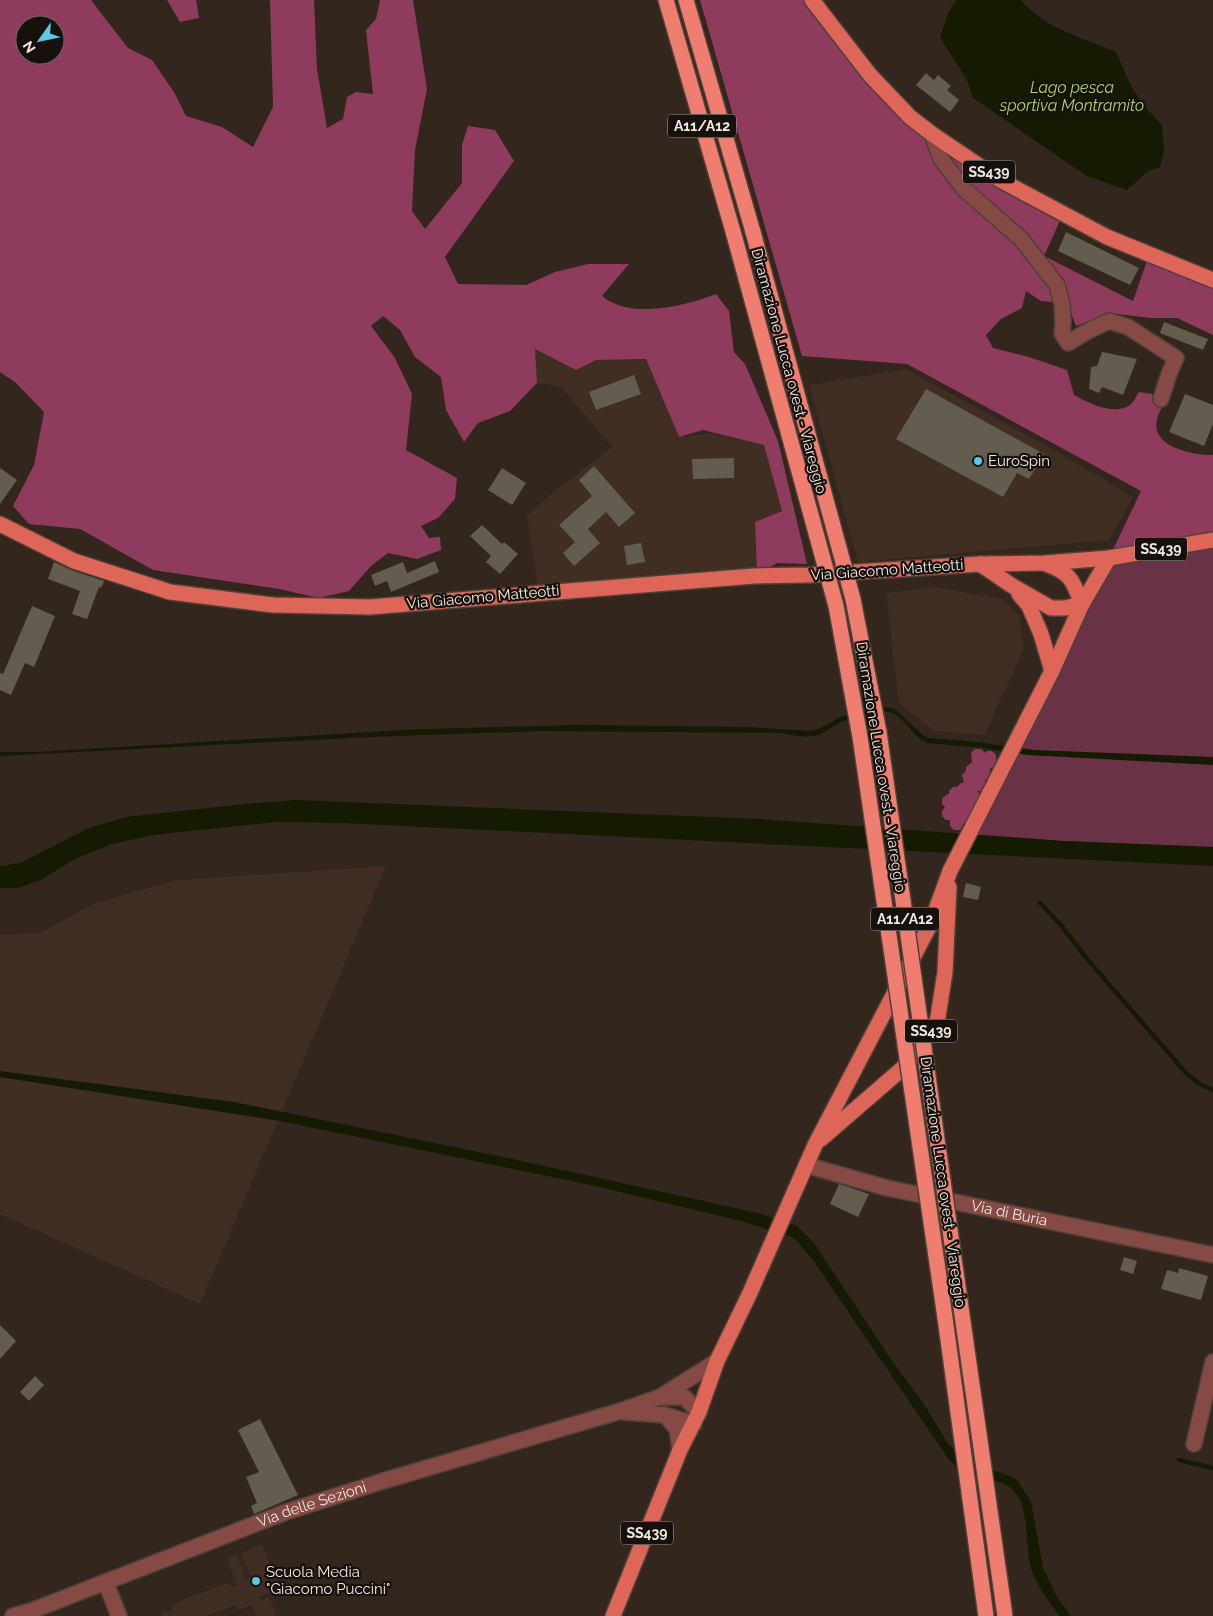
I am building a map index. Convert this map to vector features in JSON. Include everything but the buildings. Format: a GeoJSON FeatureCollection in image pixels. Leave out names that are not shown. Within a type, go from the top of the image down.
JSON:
{"type":"FeatureCollection","features":[{"type":"Feature","properties":{"kind":"highway","name":"Diramazione Lucca ovest - Viareggio"},"geometry":{"type":"LineString","coordinates":[[666,0],[734,235],[836,606],[857,718],[926,1186],[986,1616]]}},
{"type":"Feature","properties":{"kind":"highway","name":"Diramazione Lucca ovest - Viareggio"},"geometry":{"type":"LineString","coordinates":[[686,0],[754,232],[853,599],[879,732],[1005,1616]]}},
{"type":"Feature","properties":{"kind":"main road","name":"SS439"},"geometry":{"type":"LineString","coordinates":[[812,0],[870,75],[910,117],[932,134],[1000,180],[1106,238],[1213,280]]}},
{"type":"Feature","properties":{"kind":"main road","name":"Via Giacomo Matteotti"},"geometry":{"type":"LineString","coordinates":[[0,524],[74,561],[170,592],[273,605],[370,607],[754,576],[809,575],[1109,558]]}},
{"type":"Feature","properties":{"kind":"main road","name":"SS439"},"geometry":{"type":"LineString","coordinates":[[613,1616],[680,1450],[697,1418],[717,1361],[815,1145],[931,923],[950,871],[1052,671],[1082,604],[1109,558],[1213,540]]}},
{"type":"Feature","properties":{"kind":"main road"},"geometry":{"type":"LineString","coordinates":[[1045,563],[1061,569],[1074,584],[1082,604]]}},
{"type":"Feature","properties":{"kind":"main road","name":"Via Giacomo Matteotti"},"geometry":{"type":"LineString","coordinates":[[980,564],[1011,585],[1051,608],[1064,608],[1082,604]]}},
{"type":"Feature","properties":{"kind":"main road","name":"Via Giacomo Matteotti"},"geometry":{"type":"LineString","coordinates":[[1011,585],[1029,606],[1041,634],[1052,671]]}},
{"type":"Feature","properties":{"kind":"main road","name":"SS439"},"geometry":{"type":"LineString","coordinates":[[815,1145],[903,1068],[937,1022],[945,972],[950,871]]}},
{"type":"Feature","properties":{"kind":"street"},"geometry":{"type":"LineString","coordinates":[[932,134],[941,159],[964,189],[1020,239],[1057,285],[1062,313],[1062,334],[1068,343],[1110,321],[1128,327],[1176,358],[1168,374],[1161,399]]}},
{"type":"Feature","properties":{"kind":"street","name":"Via di Buria"},"geometry":{"type":"LineString","coordinates":[[806,1165],[887,1188],[1213,1255]]}},
{"type":"Feature","properties":{"kind":"street","name":"Via delle Sezioni"},"geometry":{"type":"LineString","coordinates":[[13,1616],[106,1583],[286,1512],[383,1481],[617,1412],[660,1397],[717,1361]]}},
{"type":"Feature","properties":{"kind":"street"},"geometry":{"type":"LineString","coordinates":[[1194,1444],[1213,1362]]}},
{"type":"Feature","properties":{"kind":"street","name":"Via delle Sezioni"},"geometry":{"type":"LineString","coordinates":[[660,1397],[684,1398],[697,1418]]}},
{"type":"Feature","properties":{"kind":"street","name":"Via delle Sezioni"},"geometry":{"type":"LineString","coordinates":[[617,1412],[697,1418]]}},
{"type":"Feature","properties":{"kind":"street"},"geometry":{"type":"LineString","coordinates":[[665,1415],[677,1429],[680,1450]]}},
{"type":"Feature","properties":{"kind":"street"},"geometry":{"type":"LineString","coordinates":[[106,1583],[120,1616]]}},
{"type":"Feature","properties":{"kind":"shaded area"},"geometry":{"type":"Polygon","coordinates":[[[0,0],[91,0],[128,48],[152,60],[174,92],[186,116],[222,127],[253,147],[273,107],[270,0],[314,0],[317,69],[327,128],[343,119],[347,97],[356,92],[373,94],[366,30],[376,19],[380,0],[413,0],[427,89],[415,150],[412,211],[425,229],[462,183],[462,145],[468,126],[495,130],[514,161],[445,257],[458,284],[526,285],[555,272],[588,264],[629,264],[602,296],[627,308],[642,309],[674,306],[716,294],[729,311],[734,352],[745,364],[778,441],[807,564],[777,563],[757,574],[755,522],[782,511],[764,445],[703,430],[679,437],[646,359],[596,360],[576,370],[535,349],[537,383],[510,411],[478,423],[464,442],[446,410],[441,377],[415,357],[400,330],[383,316],[371,326],[395,358],[412,394],[406,450],[457,478],[455,499],[438,518],[421,526],[429,538],[440,537],[441,550],[417,559],[388,553],[371,566],[349,591],[319,598],[279,589],[153,570],[80,529],[29,524],[13,506],[34,465],[44,412],[16,383],[0,372],[0,0]]]}},
{"type":"Feature","properties":{"kind":"shaded area"},"geometry":{"type":"Polygon","coordinates":[[[167,0],[196,0],[199,18],[180,22],[167,0]]]}},
{"type":"Feature","properties":{"kind":"shaded area"},"geometry":{"type":"Polygon","coordinates":[[[700,0],[812,0],[910,117],[1063,214],[1044,256],[1133,301],[1149,255],[1213,280],[1213,335],[1177,318],[1150,318],[1110,313],[1076,326],[1063,285],[1052,302],[1041,301],[1026,291],[1022,308],[1001,319],[986,335],[993,348],[1029,357],[1067,370],[1074,395],[1094,405],[1109,409],[1123,408],[1131,404],[1139,392],[1152,394],[1162,407],[1157,419],[1157,429],[1166,443],[1185,451],[1213,455],[1213,540],[1109,558],[1141,491],[907,364],[802,356],[700,0]]]}},
{"type":"Feature","properties":{"kind":"shaded area"},"geometry":{"type":"Polygon","coordinates":[[[535,349],[576,370],[596,360],[646,359],[679,437],[710,433],[764,445],[782,511],[755,522],[757,574],[538,588],[527,516],[552,493],[612,447],[561,387],[537,383],[535,349]]]}},
{"type":"Feature","properties":{"kind":"shaded area"},"geometry":{"type":"Polygon","coordinates":[[[906,369],[1049,447],[1133,497],[1109,540],[858,562],[809,385],[906,369]]]}},
{"type":"Feature","properties":{"kind":"shaded area"},"geometry":{"type":"Polygon","coordinates":[[[1213,540],[1213,847],[1063,841],[968,834],[1108,559],[1213,540]]]}},
{"type":"Feature","properties":{"kind":"shaded area"},"geometry":{"type":"Polygon","coordinates":[[[934,587],[1002,599],[1020,616],[1024,649],[984,735],[935,731],[899,704],[886,593],[934,587]]]}},
{"type":"Feature","properties":{"kind":"shaded area"},"geometry":{"type":"Polygon","coordinates":[[[975,749],[981,749],[985,753],[992,751],[996,755],[996,765],[990,769],[991,776],[985,780],[986,787],[982,791],[977,791],[980,799],[974,804],[975,810],[969,823],[964,823],[960,830],[954,830],[950,826],[950,820],[946,820],[942,816],[942,811],[945,807],[942,804],[942,799],[949,794],[953,787],[964,783],[962,775],[966,771],[966,767],[972,762],[971,753],[975,749]]]}},
{"type":"Feature","properties":{"kind":"shaded area"},"geometry":{"type":"Polygon","coordinates":[[[386,866],[200,1304],[0,1214],[0,935],[39,933],[96,903],[176,880],[386,866]]]}},
{"type":"Feature","properties":{"kind":"shaded area","name":"Scuola Media \"Giacomo Puccini\""},"geometry":{"type":"Polygon","coordinates":[[[262,1544],[280,1589],[259,1597],[260,1600],[269,1596],[277,1616],[257,1616],[252,1605],[238,1610],[236,1605],[207,1616],[162,1616],[161,1614],[173,1610],[172,1604],[229,1582],[231,1587],[237,1585],[227,1558],[237,1555],[246,1580],[251,1578],[241,1553],[262,1544]]]}},
{"type":"Feature","properties":{"kind":"water","name":"Lago pesca sportiva Montramito"},"geometry":{"type":"Polygon","coordinates":[[[956,0],[1021,0],[1030,10],[1052,25],[1116,52],[1130,84],[1142,104],[1162,125],[1164,151],[1160,167],[1148,171],[1127,190],[1087,176],[973,98],[967,80],[940,37],[948,13],[956,0]]]}},
{"type":"Feature","properties":{"kind":"water"},"geometry":{"type":"Polygon","coordinates":[[[888,707],[896,710],[924,736],[929,738],[1034,750],[1213,757],[1213,765],[1028,755],[983,748],[927,743],[918,737],[901,719],[887,712],[873,713],[850,719],[839,723],[821,734],[809,737],[780,733],[542,731],[370,737],[0,756],[0,752],[38,752],[420,729],[582,725],[747,727],[809,731],[819,729],[840,717],[888,707]]]}},
{"type":"Feature","properties":{"kind":"water"},"geometry":{"type":"Polygon","coordinates":[[[295,800],[760,819],[1063,841],[1213,847],[1213,866],[344,823],[275,822],[153,835],[112,844],[75,859],[41,880],[18,888],[0,888],[0,866],[20,863],[89,828],[126,817],[295,800]]]}},
{"type":"Feature","properties":{"kind":"water"},"geometry":{"type":"Polygon","coordinates":[[[0,1071],[234,1102],[503,1157],[758,1213],[797,1226],[814,1243],[888,1355],[927,1409],[948,1444],[980,1468],[1000,1472],[1016,1479],[1031,1501],[1043,1568],[1057,1597],[1071,1616],[1060,1616],[1035,1580],[1028,1552],[1025,1517],[1018,1497],[1004,1483],[971,1476],[963,1472],[947,1457],[813,1260],[795,1239],[741,1221],[591,1185],[280,1121],[0,1077],[0,1071]]]}},
{"type":"Feature","properties":{"kind":"waterway"},"geometry":{"type":"LineString","coordinates":[[1040,903],[1186,1073],[1198,1083],[1213,1090]]}},
{"type":"Feature","properties":{"kind":"waterway"},"geometry":{"type":"LineString","coordinates":[[1179,1460],[1213,1468]]}},
{"type":"Feature","properties":{"kind":"place","name":"EuroSpin"},"geometry":{"type":"Point","coordinates":[978,461]}},
{"type":"Feature","properties":{"kind":"place","name":"Scuola Media \"Giacomo Puccini\""},"geometry":{"type":"Point","coordinates":[256,1581]}}]}
